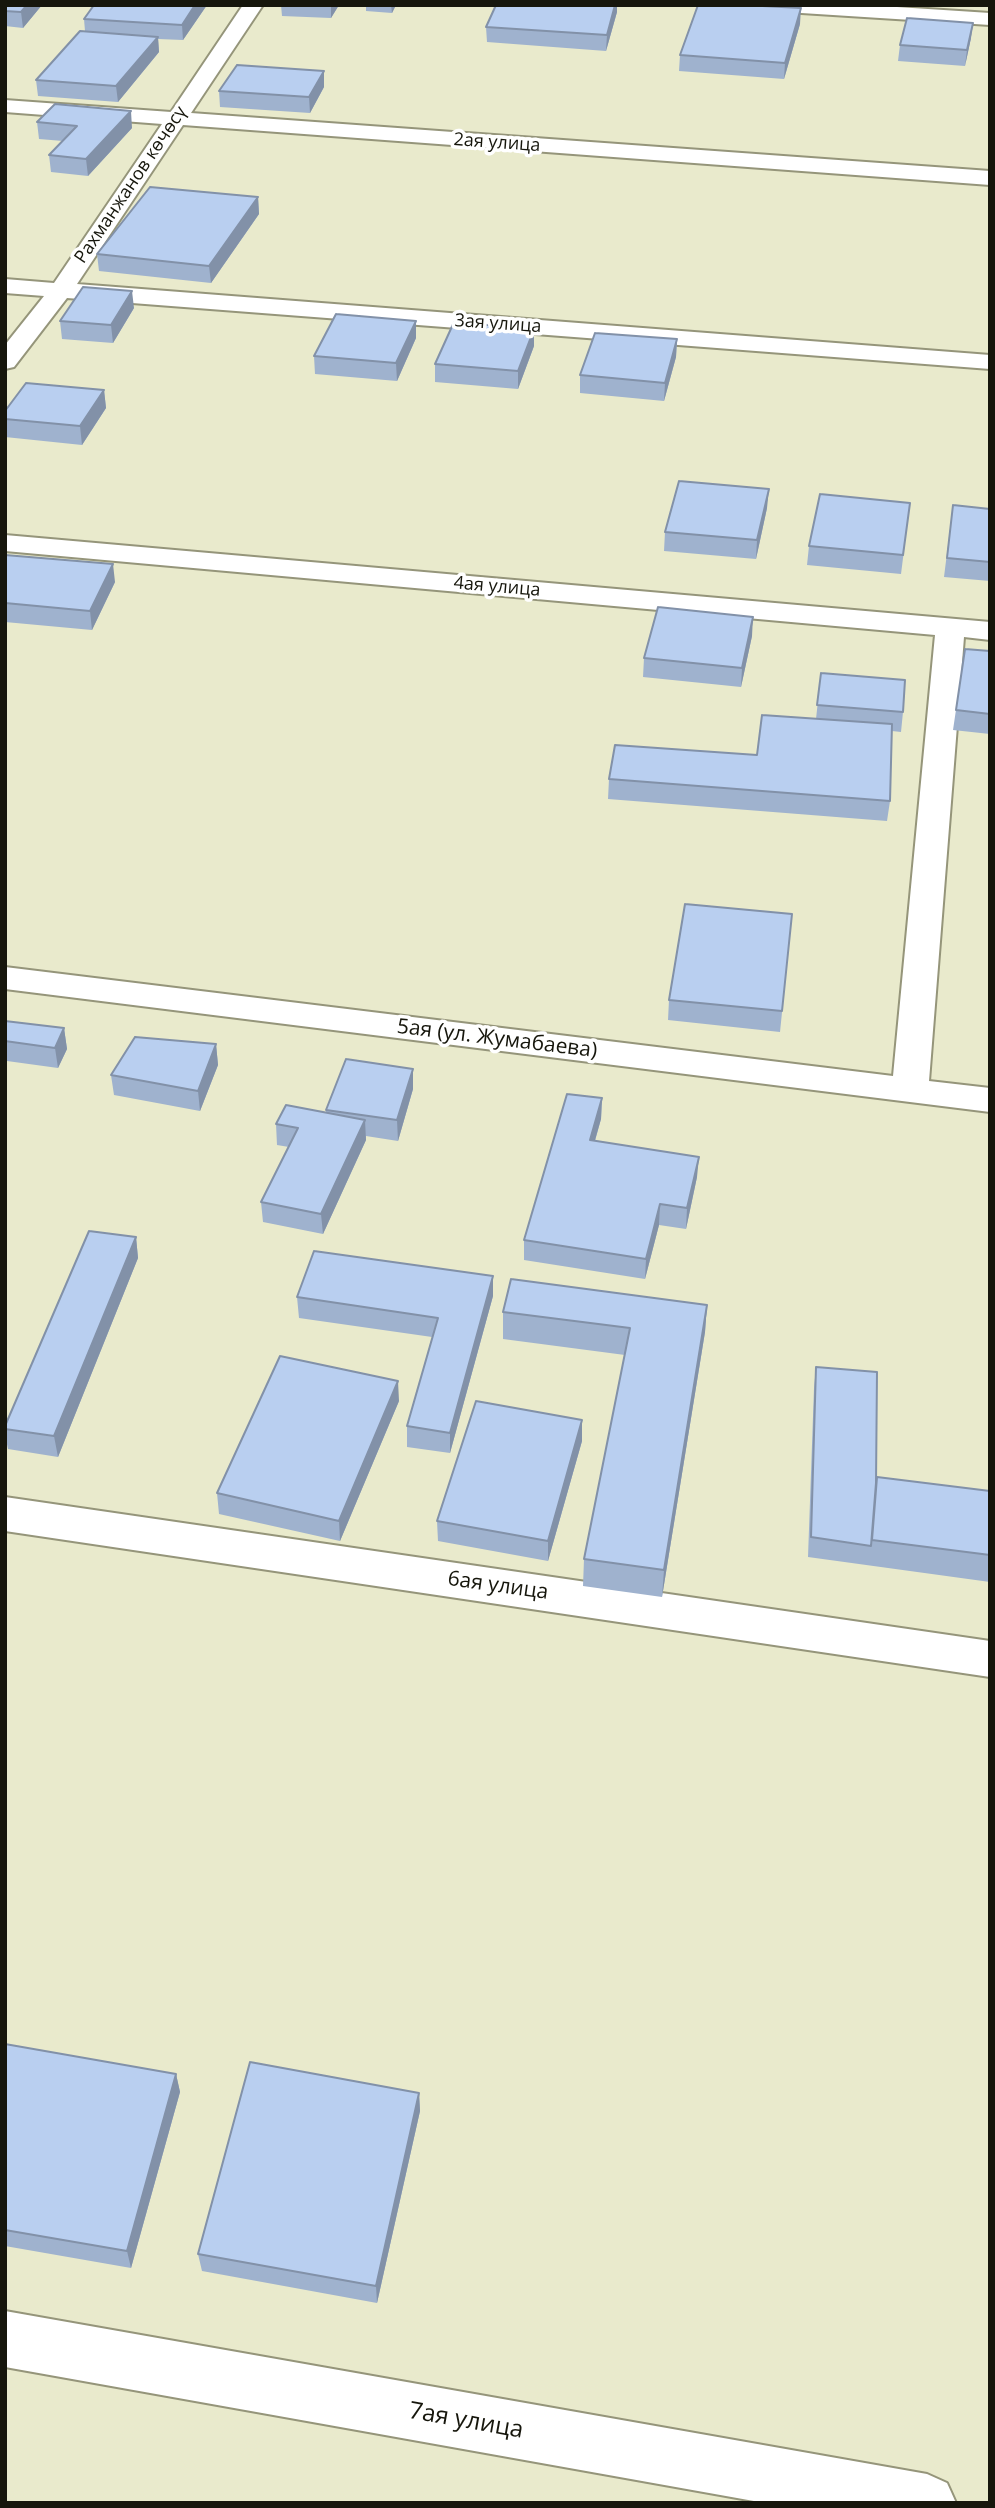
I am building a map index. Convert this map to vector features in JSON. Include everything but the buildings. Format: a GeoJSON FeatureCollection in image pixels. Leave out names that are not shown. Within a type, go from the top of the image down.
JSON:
{"type":"FeatureCollection","features":[{"type":"Feature","properties":{"kind":"street","name":"Рахманжанов көчөсү"},"geometry":{"type":"LineString","coordinates":[[5,362],[61,290],[253,5]]}},
{"type":"Feature","properties":{"kind":"street"},"geometry":{"type":"LineString","coordinates":[[769,5],[990,19]]}},
{"type":"Feature","properties":{"kind":"street","name":"2ая улица"},"geometry":{"type":"LineString","coordinates":[[5,106],[990,178]]}},
{"type":"Feature","properties":{"kind":"street","name":"3ая улица"},"geometry":{"type":"LineString","coordinates":[[5,286],[990,362]]}},
{"type":"Feature","properties":{"kind":"street","name":"4ая улица"},"geometry":{"type":"LineString","coordinates":[[5,543],[990,631]]}},
{"type":"Feature","properties":{"kind":"street"},"geometry":{"type":"LineString","coordinates":[[911,1091],[950,628]]}},
{"type":"Feature","properties":{"kind":"street","name":"5ая (ул. Жумабаева)"},"geometry":{"type":"LineString","coordinates":[[5,978],[990,1100]]}},
{"type":"Feature","properties":{"kind":"street","name":"6ая улица"},"geometry":{"type":"LineString","coordinates":[[5,1514],[990,1659]]}},
{"type":"Feature","properties":{"kind":"street","name":"7ая улица"},"geometry":{"type":"LineString","coordinates":[[5,2339],[927,2503]]}}]}
